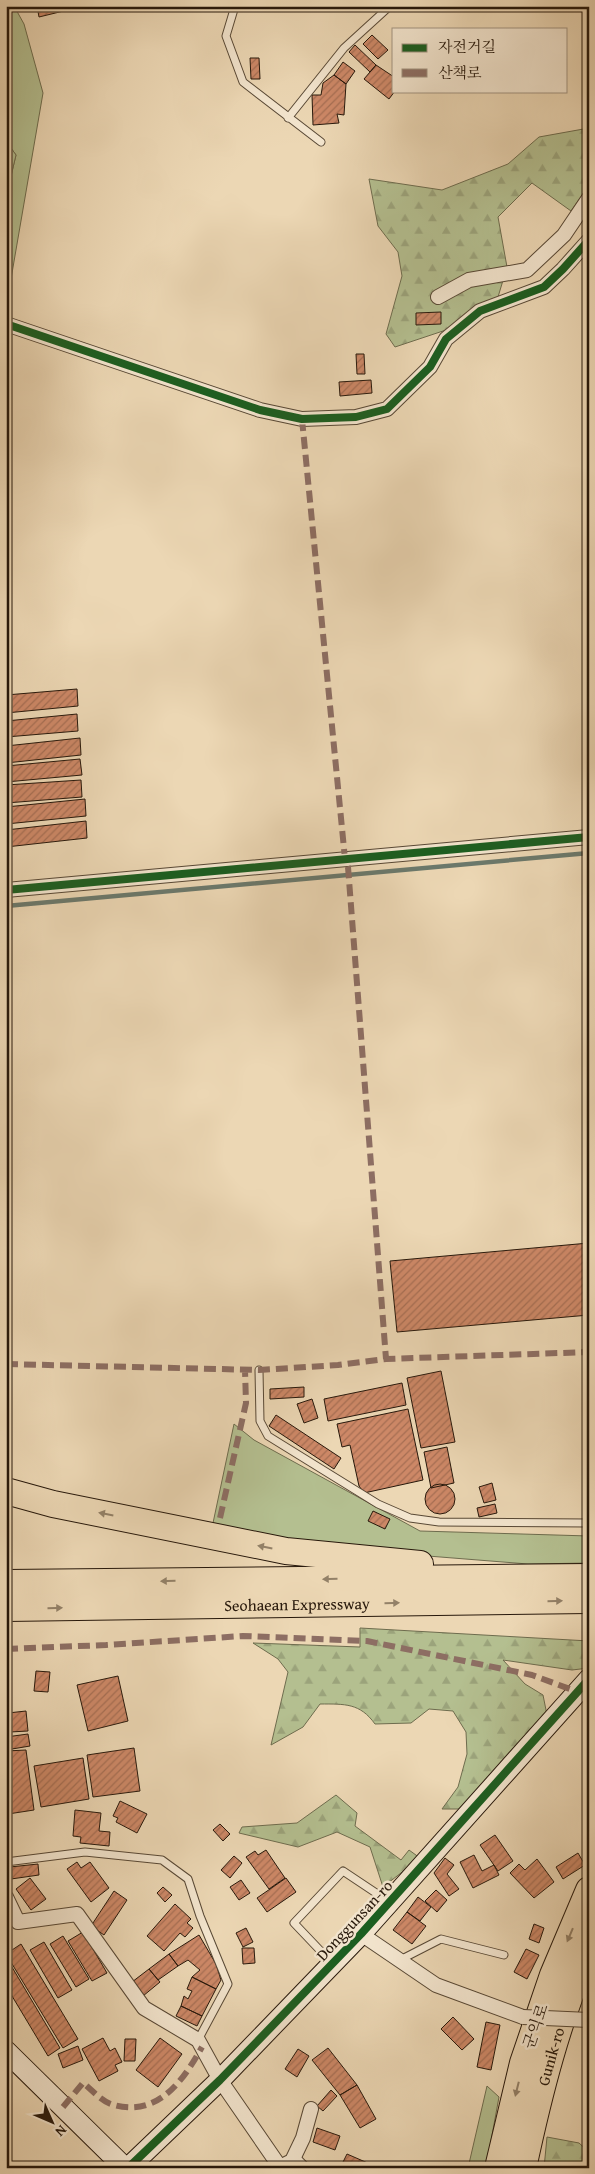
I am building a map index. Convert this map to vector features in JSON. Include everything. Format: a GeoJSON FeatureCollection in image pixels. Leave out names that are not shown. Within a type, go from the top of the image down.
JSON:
{"type":"FeatureCollection","features":[{"type":"Feature","properties":{"kind":"highway"},"geometry":{"type":"LineString","coordinates":[[6,1491],[53,1504],[286,1551],[557,1577]]}},
{"type":"Feature","properties":{"kind":"highway","name":"Seohaean Expressway"},"geometry":{"type":"LineString","coordinates":[[6,1583],[589,1577]]}},
{"type":"Feature","properties":{"kind":"highway","name":"Seohaean Expressway"},"geometry":{"type":"LineString","coordinates":[[6,1608],[589,1600]]}},
{"type":"Feature","properties":{"kind":"highway","name":"군익로"},"geometry":{"type":"LineString","coordinates":[[498,2168],[523,2063],[553,1975],[589,1890]]}},
{"type":"Feature","properties":{"kind":"highway","name":"Gunik-ro"},"geometry":{"type":"LineString","coordinates":[[523,2168],[534,2116],[571,1989],[589,1948]]}},
{"type":"Feature","properties":{"kind":"street"},"geometry":{"type":"LineString","coordinates":[[438,297],[469,280],[527,270],[564,235],[589,198]]}},
{"type":"Feature","properties":{"kind":"street"},"geometry":{"type":"LineString","coordinates":[[6,324],[260,410],[302,418],[356,417],[387,409],[430,367],[446,339],[480,311],[544,287],[589,240]]}},
{"type":"Feature","properties":{"kind":"street"},"geometry":{"type":"LineString","coordinates":[[527,270],[544,287]]}},
{"type":"Feature","properties":{"kind":"street"},"geometry":{"type":"LineString","coordinates":[[6,890],[589,838]]}},
{"type":"Feature","properties":{"kind":"street","name":"Donggunsan-ro"},"geometry":{"type":"LineString","coordinates":[[127,2168],[220,2080],[361,1934],[589,1679]]}},
{"type":"Feature","properties":{"kind":"street"},"geometry":{"type":"LineString","coordinates":[[6,1897],[18,1922],[77,1914],[144,2008],[198,2040],[220,2080],[280,2167],[292,2161],[295,2156],[303,2138],[311,2109]]}},
{"type":"Feature","properties":{"kind":"street"},"geometry":{"type":"LineString","coordinates":[[361,1934],[436,1985],[523,2017],[589,2020]]}},
{"type":"Feature","properties":{"kind":"street"},"geometry":{"type":"LineString","coordinates":[[6,2051],[127,2168]]}},
{"type":"Feature","properties":{"kind":"lane"},"geometry":{"type":"LineString","coordinates":[[235,6],[226,36],[243,82],[320,142]]}},
{"type":"Feature","properties":{"kind":"lane"},"geometry":{"type":"LineString","coordinates":[[288,118],[344,48],[390,6]]}},
{"type":"Feature","properties":{"kind":"lane"},"geometry":{"type":"LineString","coordinates":[[259,1370],[260,1421],[268,1436],[378,1504],[410,1518],[439,1522],[589,1523]]}},
{"type":"Feature","properties":{"kind":"lane"},"geometry":{"type":"LineString","coordinates":[[6,1862],[85,1852],[162,1860],[188,1879],[200,1916],[228,1984],[198,2040]]}},
{"type":"Feature","properties":{"kind":"lane"},"geometry":{"type":"LineString","coordinates":[[332,1963],[294,1923],[343,1871],[389,1902]]}},
{"type":"Feature","properties":{"kind":"lane"},"geometry":{"type":"LineString","coordinates":[[399,1960],[441,1939],[504,1955]]}},
{"type":"Feature","properties":{"kind":"lane"},"geometry":{"type":"LineString","coordinates":[[295,2156],[307,2168]]}},
{"type":"Feature","properties":{"kind":"green space"},"geometry":{"type":"Polygon","coordinates":[[[6,6],[14,6],[24,24],[43,93],[6,308],[6,197],[16,155],[6,141],[6,6]]]}},
{"type":"Feature","properties":{"kind":"green space"},"geometry":{"type":"Polygon","coordinates":[[[589,128],[589,185],[571,211],[532,183],[498,217],[507,267],[498,297],[452,328],[395,347],[386,334],[402,276],[398,252],[378,226],[369,179],[442,190],[508,164],[539,137],[589,128]]]}},
{"type":"Feature","properties":{"kind":"green space"},"geometry":{"type":"Polygon","coordinates":[[[6,141],[16,155],[6,197],[6,141]]]}},
{"type":"Feature","properties":{"kind":"green space"},"geometry":{"type":"Polygon","coordinates":[[[234,1424],[254,1440],[420,1531],[589,1536],[589,1563],[528,1564],[315,1547],[213,1523],[234,1424]]]}},
{"type":"Feature","properties":{"kind":"green space"},"geometry":{"type":"Polygon","coordinates":[[[360,1628],[589,1641],[589,1668],[572,1670],[503,1660],[525,1684],[543,1695],[547,1715],[464,1809],[442,1809],[458,1787],[467,1754],[466,1732],[453,1711],[429,1709],[411,1723],[375,1724],[358,1708],[337,1704],[320,1704],[303,1727],[271,1745],[288,1672],[278,1659],[253,1643],[360,1647],[360,1628]]]}},
{"type":"Feature","properties":{"kind":"green space"},"geometry":{"type":"Polygon","coordinates":[[[336,1795],[357,1813],[355,1826],[401,1860],[409,1850],[420,1858],[383,1887],[370,1847],[337,1832],[298,1847],[239,1833],[242,1827],[297,1823],[336,1795]]]}},
{"type":"Feature","properties":{"kind":"green space"},"geometry":{"type":"Polygon","coordinates":[[[487,2086],[499,2097],[486,2168],[468,2168],[487,2086]]]}},
{"type":"Feature","properties":{"kind":"green space"},"geometry":{"type":"Polygon","coordinates":[[[547,2137],[579,2143],[589,2152],[589,2168],[544,2168],[547,2137]]]}},
{"type":"Feature","properties":{"kind":"building"},"geometry":{"type":"Polygon","coordinates":[[[37,6],[79,6],[80,7],[39,17],[37,6]]]}},
{"type":"Feature","properties":{"kind":"building"},"geometry":{"type":"Polygon","coordinates":[[[372,35],[388,50],[378,59],[363,44],[372,35]]]}},
{"type":"Feature","properties":{"kind":"building"},"geometry":{"type":"Polygon","coordinates":[[[355,45],[376,65],[370,72],[349,52],[355,45]]]}},
{"type":"Feature","properties":{"kind":"building"},"geometry":{"type":"Polygon","coordinates":[[[250,58],[259,58],[260,79],[251,79],[250,58]]]}},
{"type":"Feature","properties":{"kind":"building"},"geometry":{"type":"Polygon","coordinates":[[[343,62],[355,71],[346,84],[334,75],[343,62]]]}},
{"type":"Feature","properties":{"kind":"building"},"geometry":{"type":"Polygon","coordinates":[[[376,65],[392,76],[392,92],[394,92],[389,99],[364,79],[376,65]]]}},
{"type":"Feature","properties":{"kind":"building"},"geometry":{"type":"Polygon","coordinates":[[[334,75],[346,84],[344,115],[337,114],[339,123],[313,125],[312,95],[321,95],[323,83],[334,75]]]}},
{"type":"Feature","properties":{"kind":"building"},"geometry":{"type":"Polygon","coordinates":[[[441,312],[441,324],[416,325],[416,313],[441,312]]]}},
{"type":"Feature","properties":{"kind":"building"},"geometry":{"type":"Polygon","coordinates":[[[356,354],[364,354],[365,374],[357,374],[356,354]]]}},
{"type":"Feature","properties":{"kind":"building"},"geometry":{"type":"Polygon","coordinates":[[[371,380],[372,393],[340,396],[339,382],[371,380]]]}},
{"type":"Feature","properties":{"kind":"building"},"geometry":{"type":"Polygon","coordinates":[[[77,689],[78,706],[6,713],[6,695],[77,689]]]}},
{"type":"Feature","properties":{"kind":"building"},"geometry":{"type":"Polygon","coordinates":[[[77,714],[78,731],[6,737],[6,721],[77,714]]]}},
{"type":"Feature","properties":{"kind":"building"},"geometry":{"type":"Polygon","coordinates":[[[80,738],[81,755],[6,763],[6,746],[80,738]]]}},
{"type":"Feature","properties":{"kind":"building"},"geometry":{"type":"Polygon","coordinates":[[[80,759],[82,775],[6,782],[6,766],[80,759]]]}},
{"type":"Feature","properties":{"kind":"building"},"geometry":{"type":"Polygon","coordinates":[[[81,780],[82,797],[6,803],[6,785],[81,780]]]}},
{"type":"Feature","properties":{"kind":"building"},"geometry":{"type":"Polygon","coordinates":[[[85,799],[86,816],[6,824],[6,807],[85,799]]]}},
{"type":"Feature","properties":{"kind":"building"},"geometry":{"type":"Polygon","coordinates":[[[86,821],[87,838],[6,847],[6,830],[86,821]]]}},
{"type":"Feature","properties":{"kind":"building"},"geometry":{"type":"Polygon","coordinates":[[[589,1243],[589,1315],[397,1332],[390,1261],[589,1243]]]}},
{"type":"Feature","properties":{"kind":"building"},"geometry":{"type":"Polygon","coordinates":[[[441,1371],[455,1442],[421,1448],[407,1378],[441,1371]]]}},
{"type":"Feature","properties":{"kind":"building"},"geometry":{"type":"Polygon","coordinates":[[[402,1383],[406,1405],[328,1421],[324,1399],[402,1383]]]}},
{"type":"Feature","properties":{"kind":"building"},"geometry":{"type":"Polygon","coordinates":[[[304,1387],[304,1397],[270,1399],[270,1389],[304,1387]]]}},
{"type":"Feature","properties":{"kind":"building"},"geometry":{"type":"Polygon","coordinates":[[[312,1399],[318,1418],[304,1423],[297,1404],[312,1399]]]}},
{"type":"Feature","properties":{"kind":"building"},"geometry":{"type":"Polygon","coordinates":[[[408,1409],[423,1480],[364,1493],[359,1486],[350,1445],[342,1447],[337,1424],[408,1409]]]}},
{"type":"Feature","properties":{"kind":"building"},"geometry":{"type":"Polygon","coordinates":[[[276,1415],[341,1458],[334,1469],[269,1426],[276,1415]]]}},
{"type":"Feature","properties":{"kind":"building"},"geometry":{"type":"Polygon","coordinates":[[[447,1447],[454,1483],[431,1488],[424,1452],[447,1447]]]}},
{"type":"Feature","properties":{"kind":"building"},"geometry":{"type":"Polygon","coordinates":[[[492,1483],[496,1500],[484,1503],[479,1487],[492,1483]]]}},
{"type":"Feature","properties":{"kind":"building"},"geometry":{"type":"Polygon","coordinates":[[[440,1484],[451,1488],[455,1499],[451,1510],[440,1514],[429,1510],[425,1499],[429,1488],[440,1484]]]}},
{"type":"Feature","properties":{"kind":"building"},"geometry":{"type":"Polygon","coordinates":[[[495,1504],[497,1513],[479,1517],[477,1508],[495,1504]]]}},
{"type":"Feature","properties":{"kind":"building"},"geometry":{"type":"Polygon","coordinates":[[[373,1511],[390,1519],[385,1529],[368,1521],[373,1511]]]}},
{"type":"Feature","properties":{"kind":"building"},"geometry":{"type":"Polygon","coordinates":[[[36,1671],[50,1672],[48,1692],[34,1691],[36,1671]]]}},
{"type":"Feature","properties":{"kind":"building"},"geometry":{"type":"Polygon","coordinates":[[[118,1676],[128,1721],[88,1731],[77,1685],[118,1676]]]}},
{"type":"Feature","properties":{"kind":"building"},"geometry":{"type":"Polygon","coordinates":[[[26,1711],[28,1731],[10,1732],[8,1713],[26,1711]]]}},
{"type":"Feature","properties":{"kind":"building"},"geometry":{"type":"Polygon","coordinates":[[[28,1734],[30,1746],[6,1750],[6,1737],[28,1734]]]}},
{"type":"Feature","properties":{"kind":"building"},"geometry":{"type":"Polygon","coordinates":[[[134,1748],[140,1791],[93,1797],[87,1755],[134,1748]]]}},
{"type":"Feature","properties":{"kind":"building"},"geometry":{"type":"Polygon","coordinates":[[[26,1750],[34,1810],[8,1814],[6,1751],[26,1750]]]}},
{"type":"Feature","properties":{"kind":"building"},"geometry":{"type":"Polygon","coordinates":[[[83,1758],[89,1799],[41,1807],[34,1766],[83,1758]]]}},
{"type":"Feature","properties":{"kind":"building"},"geometry":{"type":"Polygon","coordinates":[[[120,1801],[147,1814],[137,1833],[116,1822],[118,1818],[113,1816],[120,1801]]]}},
{"type":"Feature","properties":{"kind":"building"},"geometry":{"type":"Polygon","coordinates":[[[75,1810],[101,1813],[99,1831],[110,1832],[109,1846],[80,1843],[81,1837],[73,1836],[75,1810]]]}},
{"type":"Feature","properties":{"kind":"building"},"geometry":{"type":"Polygon","coordinates":[[[220,1824],[230,1834],[223,1841],[213,1830],[220,1824]]]}},
{"type":"Feature","properties":{"kind":"building"},"geometry":{"type":"Polygon","coordinates":[[[495,1835],[513,1861],[498,1871],[480,1845],[495,1835]]]}},
{"type":"Feature","properties":{"kind":"building"},"geometry":{"type":"Polygon","coordinates":[[[266,1850],[285,1878],[269,1889],[246,1857],[255,1851],[258,1855],[266,1850]]]}},
{"type":"Feature","properties":{"kind":"building"},"geometry":{"type":"Polygon","coordinates":[[[578,1853],[585,1865],[563,1879],[556,1867],[578,1853]]]}},
{"type":"Feature","properties":{"kind":"building"},"geometry":{"type":"Polygon","coordinates":[[[474,1855],[482,1871],[494,1865],[499,1875],[473,1888],[460,1862],[474,1855]]]}},
{"type":"Feature","properties":{"kind":"building"},"geometry":{"type":"Polygon","coordinates":[[[234,1856],[242,1863],[230,1878],[221,1870],[234,1856]]]}},
{"type":"Feature","properties":{"kind":"building"},"geometry":{"type":"Polygon","coordinates":[[[445,1858],[454,1865],[447,1874],[459,1889],[449,1896],[434,1873],[445,1858]]]}},
{"type":"Feature","properties":{"kind":"building"},"geometry":{"type":"Polygon","coordinates":[[[537,1859],[554,1882],[534,1898],[510,1873],[519,1864],[525,1870],[537,1859]]]}},
{"type":"Feature","properties":{"kind":"building"},"geometry":{"type":"Polygon","coordinates":[[[77,1862],[81,1868],[90,1862],[109,1888],[91,1902],[67,1869],[77,1862]]]}},
{"type":"Feature","properties":{"kind":"building"},"geometry":{"type":"Polygon","coordinates":[[[38,1864],[39,1875],[11,1879],[10,1867],[38,1864]]]}},
{"type":"Feature","properties":{"kind":"building"},"geometry":{"type":"Polygon","coordinates":[[[30,1878],[46,1899],[31,1910],[16,1889],[30,1878]]]}},
{"type":"Feature","properties":{"kind":"building"},"geometry":{"type":"Polygon","coordinates":[[[286,1878],[296,1892],[267,1912],[257,1898],[286,1878]]]}},
{"type":"Feature","properties":{"kind":"building"},"geometry":{"type":"Polygon","coordinates":[[[241,1880],[250,1893],[239,1900],[230,1887],[241,1880]]]}},
{"type":"Feature","properties":{"kind":"building"},"geometry":{"type":"Polygon","coordinates":[[[163,1887],[172,1895],[165,1902],[157,1893],[163,1887]]]}},
{"type":"Feature","properties":{"kind":"building"},"geometry":{"type":"Polygon","coordinates":[[[436,1890],[447,1900],[437,1912],[425,1901],[436,1890]]]}},
{"type":"Feature","properties":{"kind":"building"},"geometry":{"type":"Polygon","coordinates":[[[114,1891],[127,1900],[104,1935],[91,1926],[114,1891]]]}},
{"type":"Feature","properties":{"kind":"building"},"geometry":{"type":"Polygon","coordinates":[[[418,1897],[431,1907],[420,1921],[407,1912],[418,1897]]]}},
{"type":"Feature","properties":{"kind":"building"},"geometry":{"type":"Polygon","coordinates":[[[175,1904],[191,1919],[187,1923],[193,1928],[185,1937],[180,1933],[164,1951],[147,1936],[175,1904]]]}},
{"type":"Feature","properties":{"kind":"building"},"geometry":{"type":"Polygon","coordinates":[[[407,1912],[426,1926],[412,1944],[393,1930],[407,1912]]]}},
{"type":"Feature","properties":{"kind":"building"},"geometry":{"type":"Polygon","coordinates":[[[534,1924],[544,1928],[539,1943],[529,1939],[534,1924]]]}},
{"type":"Feature","properties":{"kind":"building"},"geometry":{"type":"Polygon","coordinates":[[[246,1928],[253,1942],[243,1947],[236,1933],[246,1928]]]}},
{"type":"Feature","properties":{"kind":"building"},"geometry":{"type":"Polygon","coordinates":[[[83,1932],[107,1973],[92,1981],[68,1941],[83,1932]]]}},
{"type":"Feature","properties":{"kind":"building"},"geometry":{"type":"Polygon","coordinates":[[[199,1935],[216,1964],[221,1980],[216,1989],[192,1977],[200,1970],[188,1960],[178,1966],[169,1954],[199,1935]]]}},
{"type":"Feature","properties":{"kind":"building"},"geometry":{"type":"Polygon","coordinates":[[[63,1936],[89,1979],[76,1987],[50,1944],[63,1936]]]}},
{"type":"Feature","properties":{"kind":"building"},"geometry":{"type":"Polygon","coordinates":[[[44,1942],[72,1990],[58,1998],[30,1950],[44,1942]]]}},
{"type":"Feature","properties":{"kind":"building"},"geometry":{"type":"Polygon","coordinates":[[[21,1944],[78,2039],[63,2048],[6,1954],[21,1944]]]}},
{"type":"Feature","properties":{"kind":"building"},"geometry":{"type":"Polygon","coordinates":[[[242,1948],[254,1948],[255,1963],[243,1964],[242,1948]]]}},
{"type":"Feature","properties":{"kind":"building"},"geometry":{"type":"Polygon","coordinates":[[[526,1949],[539,1955],[527,1979],[514,1972],[526,1949]]]}},
{"type":"Feature","properties":{"kind":"building"},"geometry":{"type":"Polygon","coordinates":[[[169,1954],[178,1966],[158,1980],[149,1969],[169,1954]]]}},
{"type":"Feature","properties":{"kind":"building"},"geometry":{"type":"Polygon","coordinates":[[[6,1957],[60,2048],[48,2056],[6,1986],[6,1957]]]}},
{"type":"Feature","properties":{"kind":"building"},"geometry":{"type":"Polygon","coordinates":[[[149,1969],[160,1982],[143,1996],[132,1982],[149,1969]]]}},
{"type":"Feature","properties":{"kind":"building"},"geometry":{"type":"Polygon","coordinates":[[[192,1977],[216,1989],[202,2016],[181,2006],[184,1996],[188,1999],[192,1991],[187,1989],[192,1977]]]}},
{"type":"Feature","properties":{"kind":"building"},"geometry":{"type":"Polygon","coordinates":[[[181,2006],[202,2016],[197,2026],[176,2016],[181,2006]]]}},
{"type":"Feature","properties":{"kind":"building"},"geometry":{"type":"Polygon","coordinates":[[[453,2017],[474,2039],[462,2050],[441,2029],[453,2017]]]}},
{"type":"Feature","properties":{"kind":"building"},"geometry":{"type":"Polygon","coordinates":[[[486,2022],[500,2025],[491,2070],[477,2067],[486,2022]]]}},
{"type":"Feature","properties":{"kind":"building"},"geometry":{"type":"Polygon","coordinates":[[[103,2038],[110,2051],[115,2048],[122,2062],[115,2065],[118,2071],[99,2081],[82,2049],[103,2038]]]}},
{"type":"Feature","properties":{"kind":"building"},"geometry":{"type":"Polygon","coordinates":[[[160,2038],[182,2054],[158,2087],[136,2070],[160,2038]]]}},
{"type":"Feature","properties":{"kind":"building"},"geometry":{"type":"Polygon","coordinates":[[[125,2039],[136,2039],[135,2061],[124,2061],[125,2039]]]}},
{"type":"Feature","properties":{"kind":"building"},"geometry":{"type":"Polygon","coordinates":[[[78,2046],[83,2060],[63,2068],[58,2054],[78,2046]]]}},
{"type":"Feature","properties":{"kind":"building"},"geometry":{"type":"Polygon","coordinates":[[[328,2048],[357,2085],[340,2095],[312,2060],[328,2048]]]}},
{"type":"Feature","properties":{"kind":"building"},"geometry":{"type":"Polygon","coordinates":[[[298,2049],[309,2056],[297,2077],[285,2069],[298,2049]]]}},
{"type":"Feature","properties":{"kind":"building"},"geometry":{"type":"Polygon","coordinates":[[[357,2085],[376,2119],[360,2128],[340,2095],[357,2085]]]}},
{"type":"Feature","properties":{"kind":"building"},"geometry":{"type":"Polygon","coordinates":[[[331,2090],[337,2096],[323,2111],[317,2106],[331,2090]]]}},
{"type":"Feature","properties":{"kind":"building"},"geometry":{"type":"Polygon","coordinates":[[[317,2128],[340,2136],[335,2150],[313,2142],[317,2128]]]}},
{"type":"Feature","properties":{"kind":"building"},"geometry":{"type":"Polygon","coordinates":[[[347,2154],[370,2164],[368,2168],[340,2168],[347,2154]]]}},
{"type":"Feature","properties":{"kind":"waterway"},"geometry":{"type":"LineString","coordinates":[[6,906],[589,853]]}},
{"type":"Feature","properties":{"kind":"marked path"},"geometry":{"type":"LineString","coordinates":[[302,419],[345,859],[348,867],[386,1359]]}},
{"type":"Feature","properties":{"kind":"marked path"},"geometry":{"type":"LineString","coordinates":[[6,1364],[259,1370],[338,1365],[386,1359],[589,1352]]}},
{"type":"Feature","properties":{"kind":"marked path"},"geometry":{"type":"LineString","coordinates":[[220,1518],[246,1403],[245,1370]]}},
{"type":"Feature","properties":{"kind":"marked path"},"geometry":{"type":"LineString","coordinates":[[6,1649],[243,1636],[367,1641],[532,1675],[578,1692]]}},
{"type":"Feature","properties":{"kind":"marked path"},"geometry":{"type":"LineString","coordinates":[[63,2107],[83,2083],[101,2099],[114,2105],[144,2106],[156,2101],[177,2083],[195,2060],[202,2047]]}},
{"type":"Feature","properties":{"kind":"cycle path"},"geometry":{"type":"LineString","coordinates":[[6,324],[260,410],[302,419],[356,417],[387,409],[430,367],[446,339],[480,311],[544,287],[589,240]]}},
{"type":"Feature","properties":{"kind":"cycle path"},"geometry":{"type":"LineString","coordinates":[[6,890],[589,837]]}},
{"type":"Feature","properties":{"kind":"cycle path"},"geometry":{"type":"LineString","coordinates":[[128,2168],[220,2080],[361,1934],[589,1679]]}}]}
